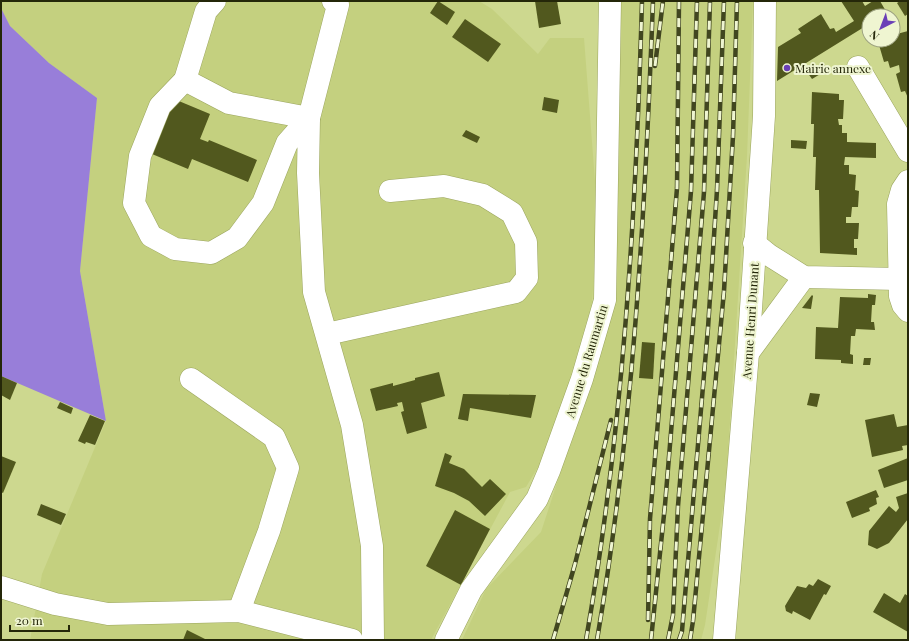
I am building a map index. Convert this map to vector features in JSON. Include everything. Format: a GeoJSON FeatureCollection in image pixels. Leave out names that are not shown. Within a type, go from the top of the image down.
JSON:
{"type":"FeatureCollection","features":[{"type":"Feature","properties":{"kind":"street"},"geometry":{"type":"LineString","coordinates":[[215,1],[206,10],[185,80],[160,106],[140,156],[134,203],[151,236],[175,249],[211,253],[237,238],[263,202],[287,143],[309,118]]}},
{"type":"Feature","properties":{"kind":"street"},"geometry":{"type":"LineString","coordinates":[[333,1],[338,5],[309,118],[308,173],[314,292],[352,425],[372,546],[373,640]]}},
{"type":"Feature","properties":{"kind":"street","name":"Avenue du Raumartin"},"geometry":{"type":"LineString","coordinates":[[446,640],[472,590],[537,499],[549,472],[582,379],[605,300],[610,1]]}},
{"type":"Feature","properties":{"kind":"street","name":"Avenue Henri Dunant"},"geometry":{"type":"LineString","coordinates":[[724,640],[748,353],[754,243],[764,116],[765,1]]}},
{"type":"Feature","properties":{"kind":"street"},"geometry":{"type":"LineString","coordinates":[[858,67],[908,151]]}},
{"type":"Feature","properties":{"kind":"street"},"geometry":{"type":"LineString","coordinates":[[185,80],[229,103],[309,118]]}},
{"type":"Feature","properties":{"kind":"street"},"geometry":{"type":"LineString","coordinates":[[908,181],[902,190],[898,204],[900,296],[903,305],[908,312]]}},
{"type":"Feature","properties":{"kind":"street"},"geometry":{"type":"LineString","coordinates":[[324,326],[516,292],[527,278],[526,242],[512,213],[483,195],[444,186],[390,191]]}},
{"type":"Feature","properties":{"kind":"street"},"geometry":{"type":"LineString","coordinates":[[754,243],[769,255],[804,277],[899,279]]}},
{"type":"Feature","properties":{"kind":"street"},"geometry":{"type":"LineString","coordinates":[[748,353],[804,277]]}},
{"type":"Feature","properties":{"kind":"street"},"geometry":{"type":"LineString","coordinates":[[191,379],[274,437],[288,468],[269,531],[239,611]]}},
{"type":"Feature","properties":{"kind":"street"},"geometry":{"type":"LineString","coordinates":[[1,587],[55,604],[108,614],[239,611],[352,640]]}},
{"type":"Feature","properties":{"kind":"shaded area"},"geometry":{"type":"Polygon","coordinates":[[[1,1],[479,1],[492,9],[538,54],[550,38],[584,38],[598,220],[592,303],[550,447],[526,487],[510,492],[431,640],[30,640],[42,574],[106,421],[80,271],[97,98],[49,63],[10,26],[1,8],[1,1]]]}},
{"type":"Feature","properties":{"kind":"shaded area"},"geometry":{"type":"Polygon","coordinates":[[[620,1],[753,1],[747,156],[726,485],[705,625],[701,640],[462,640],[486,589],[541,532],[609,323],[619,155],[620,1]]]}},
{"type":"Feature","properties":{"kind":"shaded area"},"geometry":{"type":"Polygon","coordinates":[[[1,8],[10,26],[49,63],[97,98],[80,271],[106,421],[1,376],[1,8]]]}},
{"type":"Feature","properties":{"kind":"building"},"geometry":{"type":"Polygon","coordinates":[[[438,1],[455,12],[447,25],[430,13],[438,1]]]}},
{"type":"Feature","properties":{"kind":"building"},"geometry":{"type":"Polygon","coordinates":[[[535,1],[557,1],[561,24],[539,28],[535,1]]]}},
{"type":"Feature","properties":{"kind":"building"},"geometry":{"type":"Polygon","coordinates":[[[841,1],[862,1],[865,6],[873,1],[880,1],[884,8],[861,8],[861,29],[777,81],[778,47],[801,33],[798,29],[821,14],[830,29],[834,28],[836,32],[854,21],[841,1]]]}},
{"type":"Feature","properties":{"kind":"building"},"geometry":{"type":"Polygon","coordinates":[[[900,1],[908,1],[908,14],[905,16],[897,3],[900,1]]]}},
{"type":"Feature","properties":{"kind":"building"},"geometry":{"type":"Polygon","coordinates":[[[465,19],[501,44],[488,62],[452,37],[465,19]]]}},
{"type":"Feature","properties":{"kind":"building"},"geometry":{"type":"Polygon","coordinates":[[[908,31],[908,98],[905,91],[901,92],[896,74],[900,72],[899,65],[890,68],[888,61],[884,62],[880,48],[901,48],[901,33],[908,31]]]}},
{"type":"Feature","properties":{"kind":"building"},"geometry":{"type":"Polygon","coordinates":[[[823,63],[827,70],[812,79],[807,72],[823,63]]]}},
{"type":"Feature","properties":{"kind":"building"},"geometry":{"type":"Polygon","coordinates":[[[812,92],[839,94],[839,100],[844,100],[843,119],[838,119],[839,125],[842,125],[842,133],[847,133],[847,142],[876,143],[876,158],[845,157],[844,165],[849,165],[849,174],[856,175],[855,190],[859,191],[858,207],[852,207],[851,217],[846,217],[846,223],[859,223],[858,239],[854,239],[854,248],[857,248],[857,255],[820,253],[819,190],[815,190],[816,157],[813,157],[814,124],[811,124],[812,92]]]}},
{"type":"Feature","properties":{"kind":"building"},"geometry":{"type":"Polygon","coordinates":[[[544,97],[559,100],[557,113],[542,110],[544,97]]]}},
{"type":"Feature","properties":{"kind":"building"},"geometry":{"type":"Polygon","coordinates":[[[174,99],[210,114],[200,139],[208,142],[209,140],[257,160],[248,182],[192,159],[188,169],[152,154],[174,99]]]}},
{"type":"Feature","properties":{"kind":"building"},"geometry":{"type":"Polygon","coordinates":[[[466,130],[480,137],[477,143],[462,136],[466,130]]]}},
{"type":"Feature","properties":{"kind":"building"},"geometry":{"type":"Polygon","coordinates":[[[791,140],[807,141],[806,149],[791,148],[791,140]]]}},
{"type":"Feature","properties":{"kind":"building"},"geometry":{"type":"Polygon","coordinates":[[[868,294],[876,295],[875,305],[872,305],[871,322],[874,322],[875,330],[856,329],[855,336],[851,336],[850,354],[853,355],[853,364],[841,363],[841,360],[815,359],[816,327],[838,328],[840,297],[868,298],[868,294]]]}},
{"type":"Feature","properties":{"kind":"building"},"geometry":{"type":"Polygon","coordinates":[[[812,295],[811,309],[802,308],[812,295]]]}},
{"type":"Feature","properties":{"kind":"building"},"geometry":{"type":"Polygon","coordinates":[[[642,342],[655,343],[653,379],[639,378],[642,342]]]}},
{"type":"Feature","properties":{"kind":"building"},"geometry":{"type":"Polygon","coordinates":[[[864,358],[871,358],[870,365],[863,365],[864,358]]]}},
{"type":"Feature","properties":{"kind":"building"},"geometry":{"type":"Polygon","coordinates":[[[439,372],[445,396],[421,403],[427,428],[407,434],[401,412],[404,411],[402,402],[397,403],[398,406],[376,411],[370,389],[393,383],[393,386],[415,380],[415,378],[439,372]]]}},
{"type":"Feature","properties":{"kind":"building"},"geometry":{"type":"Polygon","coordinates":[[[1,376],[17,383],[10,400],[1,395],[1,376]]]}},
{"type":"Feature","properties":{"kind":"building"},"geometry":{"type":"Polygon","coordinates":[[[810,393],[820,394],[817,407],[807,405],[810,393]]]}},
{"type":"Feature","properties":{"kind":"building"},"geometry":{"type":"Polygon","coordinates":[[[463,394],[536,395],[531,418],[470,408],[468,421],[458,419],[463,394]]]}},
{"type":"Feature","properties":{"kind":"building"},"geometry":{"type":"Polygon","coordinates":[[[60,402],[73,408],[71,414],[57,408],[60,402]]]}},
{"type":"Feature","properties":{"kind":"building"},"geometry":{"type":"Polygon","coordinates":[[[894,414],[897,427],[908,425],[908,445],[902,446],[903,450],[872,457],[865,420],[894,414]]]}},
{"type":"Feature","properties":{"kind":"building"},"geometry":{"type":"Polygon","coordinates":[[[90,415],[105,421],[95,445],[86,442],[85,444],[78,441],[90,415]]]}},
{"type":"Feature","properties":{"kind":"building"},"geometry":{"type":"Polygon","coordinates":[[[445,453],[452,456],[449,463],[464,469],[482,487],[490,479],[506,494],[485,516],[469,501],[454,493],[435,486],[445,453]]]}},
{"type":"Feature","properties":{"kind":"building"},"geometry":{"type":"Polygon","coordinates":[[[1,456],[16,462],[3,493],[1,492],[1,456]]]}},
{"type":"Feature","properties":{"kind":"building"},"geometry":{"type":"Polygon","coordinates":[[[908,458],[908,480],[884,488],[878,470],[908,458]]]}},
{"type":"Feature","properties":{"kind":"building"},"geometry":{"type":"Polygon","coordinates":[[[876,490],[879,497],[876,498],[877,504],[869,508],[870,511],[852,518],[846,502],[876,490]]]}},
{"type":"Feature","properties":{"kind":"building"},"geometry":{"type":"Polygon","coordinates":[[[908,493],[908,519],[889,543],[877,549],[868,545],[869,531],[889,506],[896,512],[899,508],[896,497],[908,493]]]}},
{"type":"Feature","properties":{"kind":"building"},"geometry":{"type":"Polygon","coordinates":[[[41,504],[66,514],[61,525],[37,515],[41,504]]]}},
{"type":"Feature","properties":{"kind":"building"},"geometry":{"type":"Polygon","coordinates":[[[455,510],[490,529],[461,585],[426,566],[455,510]]]}},
{"type":"Feature","properties":{"kind":"building"},"geometry":{"type":"Polygon","coordinates":[[[818,579],[831,586],[826,595],[824,594],[810,620],[793,611],[792,614],[786,611],[785,606],[797,586],[806,588],[809,584],[813,586],[818,579]]]}},
{"type":"Feature","properties":{"kind":"building"},"geometry":{"type":"Polygon","coordinates":[[[884,593],[900,603],[905,594],[908,596],[908,632],[873,612],[884,593]]]}},
{"type":"Feature","properties":{"kind":"building"},"geometry":{"type":"Polygon","coordinates":[[[187,630],[205,639],[205,640],[183,640],[187,630]]]}},
{"type":"Feature","properties":{"kind":"railway"},"geometry":{"type":"LineString","coordinates":[[586,640],[610,481],[626,322],[636,161],[642,1]]}},
{"type":"Feature","properties":{"kind":"railway"},"geometry":{"type":"LineString","coordinates":[[597,640],[620,481],[636,322],[646,161],[653,1]]}},
{"type":"Feature","properties":{"kind":"railway"},"geometry":{"type":"LineString","coordinates":[[655,66],[663,1]]}},
{"type":"Feature","properties":{"kind":"railway"},"geometry":{"type":"LineString","coordinates":[[648,620],[650,519],[677,188],[679,1]]}},
{"type":"Feature","properties":{"kind":"railway"},"geometry":{"type":"LineString","coordinates":[[651,640],[665,505],[691,191],[697,1]]}},
{"type":"Feature","properties":{"kind":"railway"},"geometry":{"type":"LineString","coordinates":[[668,640],[673,615],[678,506],[704,192],[710,1]]}},
{"type":"Feature","properties":{"kind":"railway"},"geometry":{"type":"LineString","coordinates":[[679,640],[682,631],[708,328],[717,190],[724,1]]}},
{"type":"Feature","properties":{"kind":"railway"},"geometry":{"type":"LineString","coordinates":[[690,640],[724,291],[733,136],[737,1]]}},
{"type":"Feature","properties":{"kind":"railway"},"geometry":{"type":"LineString","coordinates":[[553,640],[575,564],[611,420]]}},
{"type":"Feature","properties":{"kind":"place","name":"Mairie annexe"},"geometry":{"type":"Point","coordinates":[787,68]}}]}
